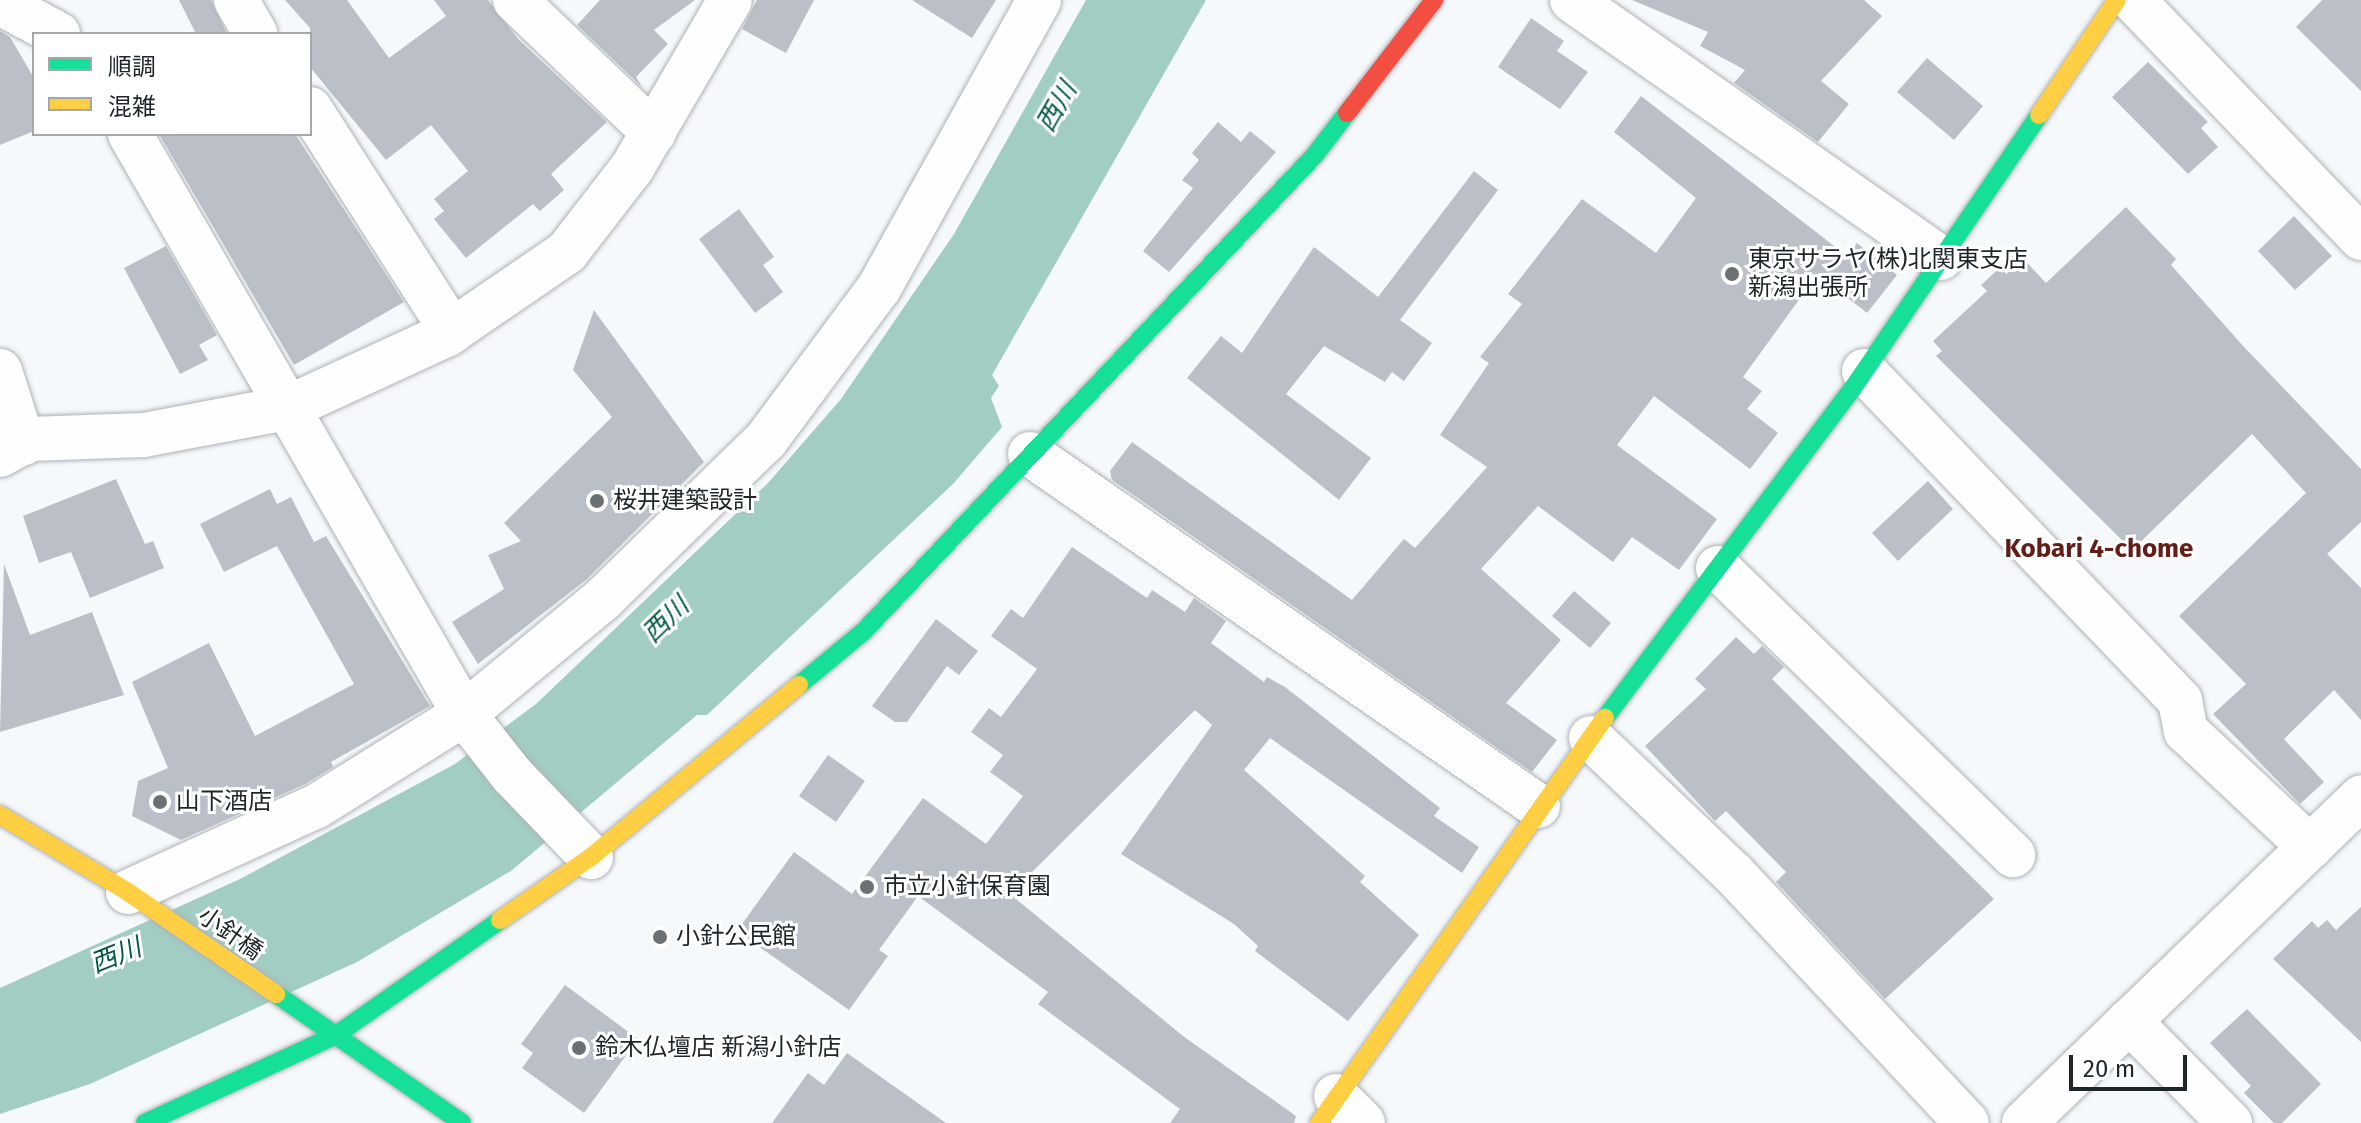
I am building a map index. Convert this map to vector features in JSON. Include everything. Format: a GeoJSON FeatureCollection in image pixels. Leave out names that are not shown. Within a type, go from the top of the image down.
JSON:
{"type":"FeatureCollection","features":[{"type":"Feature","properties":{"kind":"street"},"geometry":{"type":"LineString","coordinates":[[236,0],[255,32]]}},
{"type":"Feature","properties":{"kind":"street"},"geometry":{"type":"LineString","coordinates":[[515,0],[654,133]]}},
{"type":"Feature","properties":{"kind":"street"},"geometry":{"type":"LineString","coordinates":[[0,371],[11,449],[144,435],[287,408],[452,331],[567,252],[654,133],[730,0]]}},
{"type":"Feature","properties":{"kind":"street"},"geometry":{"type":"LineString","coordinates":[[132,896],[317,806],[464,714],[604,598],[766,440],[879,288],[1039,0]]}},
{"type":"Feature","properties":{"kind":"street"},"geometry":{"type":"LineString","coordinates":[[145,1123],[336,1035],[864,631],[1314,156],[1434,0]]}},
{"type":"Feature","properties":{"kind":"street"},"geometry":{"type":"LineString","coordinates":[[1572,0],[1941,258]]}},
{"type":"Feature","properties":{"kind":"street"},"geometry":{"type":"LineString","coordinates":[[1339,1114],[1538,806],[1864,371],[2117,0]]}},
{"type":"Feature","properties":{"kind":"street"},"geometry":{"type":"LineString","coordinates":[[2133,0],[2361,238]]}},
{"type":"Feature","properties":{"kind":"street"},"geometry":{"type":"LineString","coordinates":[[0,3],[54,32]]}},
{"type":"Feature","properties":{"kind":"street"},"geometry":{"type":"LineString","coordinates":[[312,112],[452,331]]}},
{"type":"Feature","properties":{"kind":"street"},"geometry":{"type":"LineString","coordinates":[[131,136],[464,714],[512,775],[584,848]]}},
{"type":"Feature","properties":{"kind":"street"},"geometry":{"type":"LineString","coordinates":[[1864,371],[2180,701],[2186,731],[2310,847]]}},
{"type":"Feature","properties":{"kind":"street"},"geometry":{"type":"LineString","coordinates":[[1030,454],[1538,806]]}},
{"type":"Feature","properties":{"kind":"street"},"geometry":{"type":"LineString","coordinates":[[1718,568],[2013,855]]}},
{"type":"Feature","properties":{"kind":"street"},"geometry":{"type":"LineString","coordinates":[[1591,738],[1733,873],[1967,1123]]}},
{"type":"Feature","properties":{"kind":"street"},"geometry":{"type":"LineString","coordinates":[[2024,1123],[2361,797]]}},
{"type":"Feature","properties":{"kind":"street","name":"小針橋"},"geometry":{"type":"LineString","coordinates":[[0,815],[132,896],[462,1123]]}},
{"type":"Feature","properties":{"kind":"street"},"geometry":{"type":"LineString","coordinates":[[2129,1021],[2230,1123]]}},
{"type":"Feature","properties":{"kind":"water","name":"西川"},"geometry":{"type":"Polygon","coordinates":[[[1086,0],[1206,0],[992,375],[999,386],[991,398],[1002,427],[953,484],[707,715],[697,715],[511,871],[357,962],[90,1084],[0,1114],[0,988],[240,879],[455,764],[536,704],[768,483],[841,399],[954,234],[1086,0]]]}},
{"type":"Feature","properties":{"kind":"building"},"geometry":{"type":"Polygon","coordinates":[[[179,0],[211,0],[226,32],[195,32],[179,0]]]}},
{"type":"Feature","properties":{"kind":"building"},"geometry":{"type":"Polygon","coordinates":[[[285,0],[347,0],[389,58],[446,16],[434,0],[488,0],[518,39],[607,122],[551,174],[564,190],[540,211],[533,204],[466,258],[434,219],[444,211],[434,199],[468,171],[431,125],[386,160],[312,69],[310,28],[285,0]]]}},
{"type":"Feature","properties":{"kind":"building"},"geometry":{"type":"Polygon","coordinates":[[[600,0],[695,0],[654,30],[668,44],[636,77],[642,87],[577,25],[600,0]]]}},
{"type":"Feature","properties":{"kind":"building"},"geometry":{"type":"Polygon","coordinates":[[[757,0],[814,0],[786,53],[742,29],[757,0]]]}},
{"type":"Feature","properties":{"kind":"building"},"geometry":{"type":"Polygon","coordinates":[[[912,0],[996,0],[972,38],[912,0]]]}},
{"type":"Feature","properties":{"kind":"building"},"geometry":{"type":"Polygon","coordinates":[[[1632,0],[1864,0],[1882,16],[1821,81],[1849,104],[1818,142],[1734,83],[1745,70],[1700,46],[1708,32],[1632,0]]]}},
{"type":"Feature","properties":{"kind":"building"},"geometry":{"type":"Polygon","coordinates":[[[2322,0],[2361,0],[2361,91],[2296,27],[2322,0]]]}},
{"type":"Feature","properties":{"kind":"building"},"geometry":{"type":"Polygon","coordinates":[[[1531,18],[1564,41],[1557,51],[1588,72],[1560,109],[1498,67],[1531,18]]]}},
{"type":"Feature","properties":{"kind":"building"},"geometry":{"type":"Polygon","coordinates":[[[0,31],[10,37],[32,75],[32,132],[0,145],[0,31]]]}},
{"type":"Feature","properties":{"kind":"building"},"geometry":{"type":"Polygon","coordinates":[[[1927,58],[1983,106],[1954,140],[1897,92],[1927,58]]]}},
{"type":"Feature","properties":{"kind":"building"},"geometry":{"type":"Polygon","coordinates":[[[2148,62],[2208,122],[2201,128],[2218,147],[2188,174],[2112,97],[2148,62]]]}},
{"type":"Feature","properties":{"kind":"building"},"geometry":{"type":"Polygon","coordinates":[[[1641,96],[1847,256],[1857,243],[1897,275],[1867,313],[1820,276],[1814,279],[1743,377],[1762,391],[1747,409],[1778,433],[1750,469],[1654,396],[1617,445],[1717,519],[1679,570],[1632,537],[1613,562],[1538,506],[1481,569],[1561,640],[1506,703],[1557,740],[1532,772],[1112,480],[1110,471],[1132,442],[1352,600],[1404,539],[1415,548],[1487,467],[1440,435],[1489,363],[1480,357],[1522,304],[1508,294],[1582,199],[1656,253],[1696,198],[1614,132],[1641,96]]]}},
{"type":"Feature","properties":{"kind":"building"},"geometry":{"type":"Polygon","coordinates":[[[1218,122],[1241,142],[1250,131],[1276,152],[1169,272],[1143,251],[1193,188],[1182,180],[1199,160],[1192,153],[1218,122]]]}},
{"type":"Feature","properties":{"kind":"building"},"geometry":{"type":"Polygon","coordinates":[[[160,136],[296,136],[404,302],[294,365],[160,136]]]}},
{"type":"Feature","properties":{"kind":"building"},"geometry":{"type":"Polygon","coordinates":[[[1474,171],[1498,190],[1400,320],[1432,343],[1404,381],[1392,372],[1385,382],[1324,346],[1286,394],[1371,458],[1339,500],[1187,378],[1221,336],[1242,353],[1314,247],[1378,297],[1474,171]]]}},
{"type":"Feature","properties":{"kind":"building"},"geometry":{"type":"Polygon","coordinates":[[[2126,207],[2176,259],[2171,265],[2245,348],[2361,469],[2361,522],[2327,554],[2361,588],[2361,720],[2334,690],[2284,739],[2324,782],[2300,804],[2213,714],[2246,684],[2179,616],[2306,493],[2252,434],[2132,550],[1936,356],[1942,351],[1933,341],[1987,291],[1981,285],[2017,252],[2046,283],[2126,207]]]}},
{"type":"Feature","properties":{"kind":"building"},"geometry":{"type":"Polygon","coordinates":[[[739,209],[774,257],[763,265],[783,292],[755,313],[699,239],[739,209]]]}},
{"type":"Feature","properties":{"kind":"building"},"geometry":{"type":"Polygon","coordinates":[[[2294,216],[2332,256],[2295,290],[2258,251],[2294,216]]]}},
{"type":"Feature","properties":{"kind":"building"},"geometry":{"type":"Polygon","coordinates":[[[166,246],[217,335],[199,345],[208,360],[180,374],[124,268],[166,246]]]}},
{"type":"Feature","properties":{"kind":"building"},"geometry":{"type":"Polygon","coordinates":[[[594,310],[704,462],[587,579],[478,664],[452,622],[504,589],[488,555],[521,541],[504,523],[612,417],[573,370],[594,310]]]}},
{"type":"Feature","properties":{"kind":"building"},"geometry":{"type":"Polygon","coordinates":[[[116,479],[145,544],[153,541],[164,568],[90,598],[71,552],[39,563],[23,516],[116,479]]]}},
{"type":"Feature","properties":{"kind":"building"},"geometry":{"type":"Polygon","coordinates":[[[1928,481],[1953,509],[1898,561],[1872,533],[1928,481]]]}},
{"type":"Feature","properties":{"kind":"building"},"geometry":{"type":"Polygon","coordinates":[[[270,489],[277,504],[291,497],[314,542],[326,536],[430,706],[331,762],[333,767],[305,784],[181,840],[132,816],[138,781],[168,768],[132,682],[209,643],[255,736],[354,684],[277,546],[224,572],[200,524],[270,489]]]}},
{"type":"Feature","properties":{"kind":"building"},"geometry":{"type":"Polygon","coordinates":[[[1072,547],[1147,598],[1152,590],[1185,612],[1194,598],[1226,621],[1211,643],[1264,682],[1267,677],[1285,687],[1440,808],[1434,816],[1479,847],[1462,873],[1270,738],[1244,770],[1365,876],[1360,882],[1419,935],[1348,1021],[1255,951],[1258,946],[1234,924],[1121,854],[1212,725],[1195,710],[1010,894],[1183,1036],[1296,1116],[1294,1123],[1170,1123],[1180,1109],[1038,1004],[1048,992],[918,896],[879,950],[888,956],[849,1010],[737,931],[794,852],[852,894],[923,798],[986,844],[1023,796],[990,772],[1003,755],[971,732],[989,708],[1001,717],[1037,669],[991,636],[1011,609],[1023,618],[1072,547]]]}},
{"type":"Feature","properties":{"kind":"building"},"geometry":{"type":"Polygon","coordinates":[[[4,564],[30,635],[92,612],[124,695],[0,732],[4,564]]]}},
{"type":"Feature","properties":{"kind":"building"},"geometry":{"type":"Polygon","coordinates":[[[1574,591],[1611,623],[1590,648],[1552,616],[1574,591]]]}},
{"type":"Feature","properties":{"kind":"building"},"geometry":{"type":"Polygon","coordinates":[[[936,619],[978,651],[959,675],[947,666],[907,722],[895,722],[872,706],[936,619]]]}},
{"type":"Feature","properties":{"kind":"building"},"geometry":{"type":"Polygon","coordinates":[[[1736,637],[1754,654],[1762,646],[1784,667],[1772,679],[1994,899],[1885,999],[1776,882],[1786,872],[1726,811],[1715,821],[1645,746],[1706,689],[1695,679],[1736,637]]]}},
{"type":"Feature","properties":{"kind":"building"},"geometry":{"type":"Polygon","coordinates":[[[828,755],[865,781],[836,822],[799,796],[828,755]]]}},
{"type":"Feature","properties":{"kind":"building"},"geometry":{"type":"Polygon","coordinates":[[[2361,907],[2361,1042],[2273,959],[2312,921],[2318,928],[2327,920],[2336,930],[2361,907]]]}},
{"type":"Feature","properties":{"kind":"building","name":"鈴木仏壇店 新潟小針店"},"geometry":{"type":"Polygon","coordinates":[[[565,985],[638,1039],[584,1113],[522,1068],[533,1053],[521,1044],[565,985]]]}},
{"type":"Feature","properties":{"kind":"building"},"geometry":{"type":"Polygon","coordinates":[[[2247,1009],[2321,1084],[2282,1123],[2274,1123],[2244,1093],[2251,1086],[2210,1043],[2247,1009]]]}},
{"type":"Feature","properties":{"kind":"building"},"geometry":{"type":"Polygon","coordinates":[[[847,1053],[946,1123],[772,1123],[808,1073],[824,1085],[847,1053]]]}},
{"type":"Feature","properties":{"kind":"traffic: fast"},"geometry":{"type":"LineString","coordinates":[[799,685],[864,631],[1314,156],[1347,113]]}},
{"type":"Feature","properties":{"kind":"traffic: fast"},"geometry":{"type":"LineString","coordinates":[[1605,718],[1853,388],[2039,115]]}},
{"type":"Feature","properties":{"kind":"traffic: fast"},"geometry":{"type":"LineString","coordinates":[[145,1123],[336,1035],[500,920]]}},
{"type":"Feature","properties":{"kind":"traffic: fast"},"geometry":{"type":"LineString","coordinates":[[276,994],[462,1123]]}},
{"type":"Feature","properties":{"kind":"traffic: slow"},"geometry":{"type":"LineString","coordinates":[[2039,115],[2117,0]]}},
{"type":"Feature","properties":{"kind":"traffic: slow"},"geometry":{"type":"LineString","coordinates":[[500,920],[591,857],[799,685]]}},
{"type":"Feature","properties":{"kind":"traffic: slow"},"geometry":{"type":"LineString","coordinates":[[1319,1123],[1605,718]]}},
{"type":"Feature","properties":{"kind":"traffic: slow"},"geometry":{"type":"LineString","coordinates":[[0,815],[128,892],[276,994]]}},
{"type":"Feature","properties":{"kind":"traffic: jam"},"geometry":{"type":"LineString","coordinates":[[1347,113],[1434,0]]}},
{"type":"Feature","properties":{"kind":"place","name":"東京サラヤ(株)北関東支店 新潟出張所"},"geometry":{"type":"Point","coordinates":[1732,274]}},
{"type":"Feature","properties":{"kind":"place","name":"桜井建築設計"},"geometry":{"type":"Point","coordinates":[597,501]}},
{"type":"Feature","properties":{"kind":"place","name":"山下酒店"},"geometry":{"type":"Point","coordinates":[160,802]}},
{"type":"Feature","properties":{"kind":"place","name":"市立小針保育園"},"geometry":{"type":"Point","coordinates":[867,887]}},
{"type":"Feature","properties":{"kind":"place","name":"小針公民館"},"geometry":{"type":"Point","coordinates":[660,937]}},
{"type":"Feature","properties":{"kind":"place","name":"鈴木仏壇店 新潟小針店"},"geometry":{"type":"Point","coordinates":[579,1048]}},
{"type":"Feature","properties":{"kind":"district","name":"Kobari 4-chome"},"geometry":{"type":"Point","coordinates":[2099,549]}}]}
